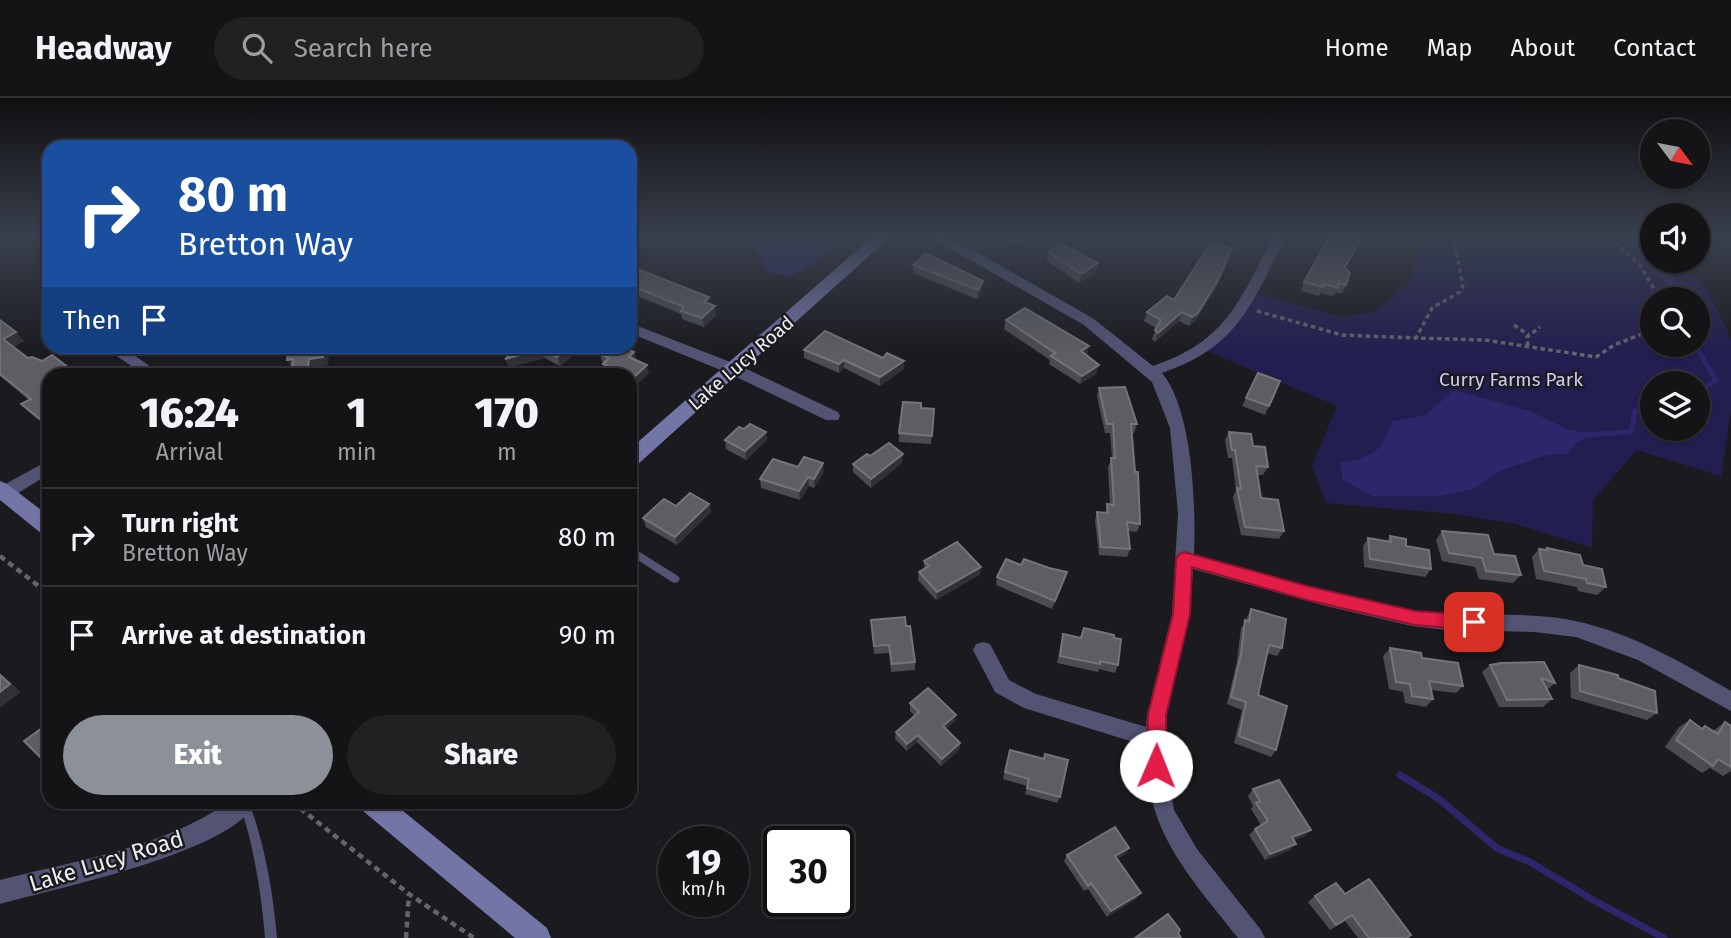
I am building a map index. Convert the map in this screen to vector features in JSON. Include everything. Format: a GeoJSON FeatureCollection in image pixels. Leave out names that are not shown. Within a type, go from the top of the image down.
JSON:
{"type":"FeatureCollection","features":[{"type":"Feature","properties":{"kind":"street","name":"Lake Lucy Road"},"geometry":{"type":"LineString","coordinates":[[637,454],[838,276]]}},
{"type":"Feature","properties":{"kind":"street"},"geometry":{"type":"LineString","coordinates":[[1010,276],[1089,322],[1158,379],[1178,428],[1187,513],[1181,614],[1157,715],[1156,766],[1164,813],[1189,857],[1253,938]]}},
{"type":"Feature","properties":{"kind":"street"},"geometry":{"type":"LineString","coordinates":[[1150,372],[1180,362],[1213,343],[1234,319],[1258,276]]}},
{"type":"Feature","properties":{"kind":"street"},"geometry":{"type":"LineString","coordinates":[[637,331],[733,369],[832,416]]}},
{"type":"Feature","properties":{"kind":"street"},"geometry":{"type":"LineString","coordinates":[[122,354],[144,368]]}},
{"type":"Feature","properties":{"kind":"street"},"geometry":{"type":"LineString","coordinates":[[42,470],[2,493],[42,523]]}},
{"type":"Feature","properties":{"kind":"street"},"geometry":{"type":"LineString","coordinates":[[1184,559],[1307,593],[1415,618],[1551,625],[1597,633],[1661,660],[1731,702]]}},
{"type":"Feature","properties":{"kind":"street"},"geometry":{"type":"LineString","coordinates":[[983,650],[1002,686],[1031,702],[1156,739]]}},
{"type":"Feature","properties":{"kind":"street","name":"Lake Lucy Road"},"geometry":{"type":"LineString","coordinates":[[0,892],[170,846],[214,825],[235,809]]}},
{"type":"Feature","properties":{"kind":"street"},"geometry":{"type":"LineString","coordinates":[[380,809],[537,938]]}},
{"type":"Feature","properties":{"kind":"lane"},"geometry":{"type":"LineString","coordinates":[[637,555],[675,579]]}},
{"type":"Feature","properties":{"kind":"lane"},"geometry":{"type":"LineString","coordinates":[[247,809],[252,823],[269,912],[271,938]]}},
{"type":"Feature","properties":{"kind":"path"},"geometry":{"type":"LineString","coordinates":[[1416,338],[1432,308],[1460,292],[1463,276]]}},
{"type":"Feature","properties":{"kind":"path"},"geometry":{"type":"LineString","coordinates":[[1241,306],[1342,335],[1486,340],[1596,357],[1614,345],[1640,335]]}},
{"type":"Feature","properties":{"kind":"path"},"geometry":{"type":"LineString","coordinates":[[1514,325],[1529,335]]}},
{"type":"Feature","properties":{"kind":"path"},"geometry":{"type":"LineString","coordinates":[[1528,346],[1529,335],[1540,327]]}},
{"type":"Feature","properties":{"kind":"path"},"geometry":{"type":"LineString","coordinates":[[0,556],[42,589]]}},
{"type":"Feature","properties":{"kind":"path"},"geometry":{"type":"LineString","coordinates":[[301,809],[409,894],[474,938]]}},
{"type":"Feature","properties":{"kind":"path"},"geometry":{"type":"LineString","coordinates":[[406,938],[409,894]]}},
{"type":"Feature","properties":{"kind":"green space","name":"Curry Farms Park"},"geometry":{"type":"Polygon","coordinates":[[[1411,276],[1695,276],[1704,287],[1640,287],[1640,357],[1710,357],[1710,295],[1731,339],[1731,410],[1721,476],[1637,450],[1593,500],[1592,548],[1516,524],[1456,514],[1326,503],[1312,466],[1337,406],[1202,349],[1234,319],[1235,304],[1249,291],[1341,317],[1377,311],[1411,281],[1411,276]]]}},
{"type":"Feature","properties":{"kind":"shaded area"},"geometry":{"type":"Polygon","coordinates":[[[1660,276],[1673,276],[1681,287],[1667,287],[1660,276]]]}},
{"type":"Feature","properties":{"kind":"shaded area"},"geometry":{"type":"Polygon","coordinates":[[[1454,390],[1530,411],[1569,430],[1596,434],[1577,442],[1567,454],[1546,455],[1500,471],[1473,489],[1440,496],[1372,496],[1343,480],[1340,463],[1374,452],[1384,440],[1393,421],[1426,415],[1454,390]]]}},
{"type":"Feature","properties":{"kind":"building"},"geometry":{"type":"Polygon","coordinates":[[[637,276],[656,276],[709,297],[704,302],[715,306],[702,318],[681,311],[684,307],[637,288],[637,276]]]}},
{"type":"Feature","properties":{"kind":"building"},"geometry":{"type":"Polygon","coordinates":[[[942,276],[973,276],[983,281],[978,290],[942,276]]]}},
{"type":"Feature","properties":{"kind":"building"},"geometry":{"type":"Polygon","coordinates":[[[1189,276],[1220,276],[1198,313],[1192,317],[1182,312],[1158,333],[1155,330],[1161,320],[1147,312],[1167,296],[1174,300],[1189,276]]]}},
{"type":"Feature","properties":{"kind":"building"},"geometry":{"type":"Polygon","coordinates":[[[1307,276],[1349,276],[1346,285],[1339,283],[1338,288],[1304,282],[1307,276]]]}},
{"type":"Feature","properties":{"kind":"building"},"geometry":{"type":"Polygon","coordinates":[[[1025,308],[1089,346],[1081,351],[1099,365],[1082,376],[1051,356],[1055,353],[1006,320],[1025,308]]]}},
{"type":"Feature","properties":{"kind":"building"},"geometry":{"type":"Polygon","coordinates":[[[0,320],[16,332],[3,339],[28,358],[42,361],[52,355],[69,368],[42,368],[42,420],[21,404],[31,399],[0,374],[0,320]]]}},
{"type":"Feature","properties":{"kind":"building"},"geometry":{"type":"Polygon","coordinates":[[[825,331],[883,358],[887,353],[904,361],[880,377],[844,360],[839,364],[804,350],[825,331]]]}},
{"type":"Feature","properties":{"kind":"building"},"geometry":{"type":"Polygon","coordinates":[[[288,354],[323,354],[323,357],[309,359],[308,368],[292,368],[293,359],[287,360],[288,354]]]}},
{"type":"Feature","properties":{"kind":"building"},"geometry":{"type":"Polygon","coordinates":[[[511,354],[524,354],[505,359],[511,354]]]}},
{"type":"Feature","properties":{"kind":"building"},"geometry":{"type":"Polygon","coordinates":[[[600,354],[632,354],[629,357],[647,365],[637,374],[637,368],[612,368],[603,364],[609,358],[600,354]]]}},
{"type":"Feature","properties":{"kind":"building"},"geometry":{"type":"Polygon","coordinates":[[[1258,373],[1280,381],[1269,406],[1246,398],[1258,373]]]}},
{"type":"Feature","properties":{"kind":"building"},"geometry":{"type":"Polygon","coordinates":[[[1125,387],[1137,424],[1131,424],[1135,472],[1138,472],[1140,524],[1127,522],[1130,549],[1101,547],[1097,512],[1108,513],[1107,504],[1114,505],[1111,458],[1115,458],[1113,424],[1107,424],[1099,388],[1125,387]]]}},
{"type":"Feature","properties":{"kind":"building"},"geometry":{"type":"Polygon","coordinates":[[[903,402],[921,403],[921,408],[934,409],[932,436],[899,433],[903,402]]]}},
{"type":"Feature","properties":{"kind":"building"},"geometry":{"type":"Polygon","coordinates":[[[750,424],[766,432],[745,451],[725,440],[739,427],[744,429],[750,424]]]}},
{"type":"Feature","properties":{"kind":"building"},"geometry":{"type":"Polygon","coordinates":[[[1229,432],[1251,434],[1253,446],[1265,447],[1268,467],[1256,466],[1261,498],[1278,500],[1284,531],[1245,527],[1237,488],[1241,489],[1235,450],[1232,450],[1229,432]]]}},
{"type":"Feature","properties":{"kind":"building"},"geometry":{"type":"Polygon","coordinates":[[[889,443],[903,454],[871,479],[853,464],[867,454],[870,456],[889,443]]]}},
{"type":"Feature","properties":{"kind":"building"},"geometry":{"type":"Polygon","coordinates":[[[804,457],[823,463],[814,479],[808,477],[799,491],[760,479],[773,459],[798,467],[804,457]]]}},
{"type":"Feature","properties":{"kind":"building"},"geometry":{"type":"Polygon","coordinates":[[[690,493],[709,504],[675,537],[643,518],[664,499],[676,506],[690,493]]]}},
{"type":"Feature","properties":{"kind":"building"},"geometry":{"type":"Polygon","coordinates":[[[1442,531],[1488,535],[1494,554],[1515,556],[1521,575],[1486,571],[1482,558],[1449,553],[1442,531]]]}},
{"type":"Feature","properties":{"kind":"building"},"geometry":{"type":"Polygon","coordinates":[[[1390,536],[1406,539],[1406,546],[1429,550],[1431,569],[1370,559],[1368,538],[1391,542],[1390,536]]]}},
{"type":"Feature","properties":{"kind":"building"},"geometry":{"type":"Polygon","coordinates":[[[957,542],[981,567],[937,592],[919,572],[929,566],[924,561],[957,542]]]}},
{"type":"Feature","properties":{"kind":"building"},"geometry":{"type":"Polygon","coordinates":[[[1547,548],[1580,555],[1583,565],[1602,569],[1606,587],[1587,583],[1586,579],[1544,571],[1539,549],[1547,548]]]}},
{"type":"Feature","properties":{"kind":"building"},"geometry":{"type":"Polygon","coordinates":[[[1006,559],[1021,565],[1024,559],[1067,572],[1055,601],[997,577],[1006,559]]]}},
{"type":"Feature","properties":{"kind":"building"},"geometry":{"type":"Polygon","coordinates":[[[1251,609],[1286,619],[1282,648],[1269,645],[1258,695],[1287,706],[1276,750],[1239,736],[1246,702],[1231,697],[1241,654],[1245,620],[1249,622],[1251,609]]]}},
{"type":"Feature","properties":{"kind":"building"},"geometry":{"type":"Polygon","coordinates":[[[905,617],[906,626],[910,626],[915,662],[892,664],[889,645],[874,646],[871,620],[905,617]]]}},
{"type":"Feature","properties":{"kind":"building"},"geometry":{"type":"Polygon","coordinates":[[[1084,628],[1121,639],[1118,665],[1060,656],[1063,634],[1081,638],[1084,628]]]}},
{"type":"Feature","properties":{"kind":"building"},"geometry":{"type":"Polygon","coordinates":[[[1390,648],[1421,653],[1422,658],[1458,663],[1463,686],[1429,681],[1433,699],[1412,696],[1410,684],[1396,682],[1390,648]]]}},
{"type":"Feature","properties":{"kind":"building"},"geometry":{"type":"Polygon","coordinates":[[[1544,662],[1555,683],[1541,678],[1552,699],[1507,700],[1490,665],[1501,663],[1544,662]]]}},
{"type":"Feature","properties":{"kind":"building"},"geometry":{"type":"Polygon","coordinates":[[[1579,665],[1618,675],[1618,678],[1655,691],[1657,713],[1580,691],[1579,665]]]}},
{"type":"Feature","properties":{"kind":"building"},"geometry":{"type":"Polygon","coordinates":[[[0,675],[10,684],[0,692],[0,675]]]}},
{"type":"Feature","properties":{"kind":"building"},"geometry":{"type":"Polygon","coordinates":[[[928,688],[956,715],[943,726],[960,743],[942,759],[918,735],[907,744],[896,732],[919,712],[910,703],[928,688]]]}},
{"type":"Feature","properties":{"kind":"building"},"geometry":{"type":"Polygon","coordinates":[[[1690,720],[1702,729],[1705,726],[1718,734],[1725,722],[1731,726],[1731,767],[1718,759],[1713,766],[1676,740],[1690,720]]]}},
{"type":"Feature","properties":{"kind":"building"},"geometry":{"type":"Polygon","coordinates":[[[42,728],[42,759],[24,741],[42,728]]]}},
{"type":"Feature","properties":{"kind":"building"},"geometry":{"type":"Polygon","coordinates":[[[1010,750],[1044,759],[1045,754],[1068,760],[1060,797],[1027,788],[1029,779],[1005,772],[1010,750]]]}},
{"type":"Feature","properties":{"kind":"building"},"geometry":{"type":"Polygon","coordinates":[[[1279,780],[1311,830],[1292,837],[1296,844],[1270,854],[1255,829],[1268,821],[1256,803],[1260,801],[1253,789],[1279,780]]]}},
{"type":"Feature","properties":{"kind":"building"},"geometry":{"type":"Polygon","coordinates":[[[1115,827],[1129,848],[1115,856],[1141,893],[1111,911],[1091,883],[1088,886],[1067,855],[1115,827]]]}},
{"type":"Feature","properties":{"kind":"building"},"geometry":{"type":"Polygon","coordinates":[[[1369,879],[1411,935],[1406,938],[1369,938],[1352,915],[1336,925],[1315,896],[1336,883],[1345,894],[1369,879]]]}},
{"type":"Feature","properties":{"kind":"building"},"geometry":{"type":"Polygon","coordinates":[[[1168,914],[1180,930],[1178,933],[1181,938],[1135,938],[1168,914]]]}},
{"type":"Feature","properties":{"kind":"waterway"},"geometry":{"type":"LineString","coordinates":[[1702,357],[1716,380],[1710,384]]}},
{"type":"Feature","properties":{"kind":"waterway"},"geometry":{"type":"LineString","coordinates":[[1587,435],[1631,432],[1635,411],[1640,410]]}},
{"type":"Feature","properties":{"kind":"waterway"},"geometry":{"type":"LineString","coordinates":[[1400,775],[1439,799],[1498,849],[1528,861],[1664,938]]}},
{"type":"Feature","properties":{"kind":"route"},"geometry":{"type":"LineString","coordinates":[[1156,766],[1157,715],[1181,614],[1184,559],[1307,593],[1415,618],[1474,622]]}}]}
